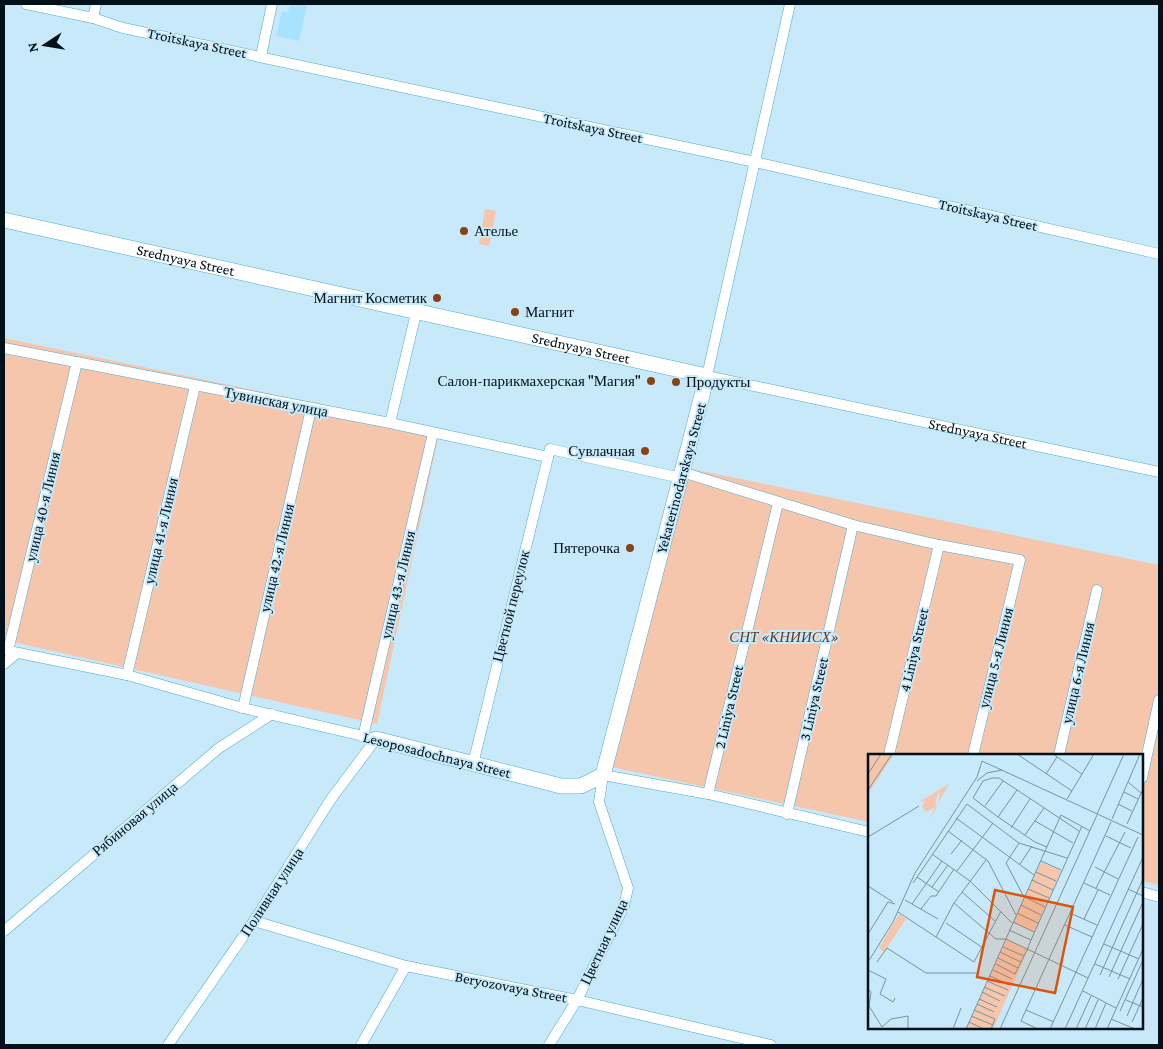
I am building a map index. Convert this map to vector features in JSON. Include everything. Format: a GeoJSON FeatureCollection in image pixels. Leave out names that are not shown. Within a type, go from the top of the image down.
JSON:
{"type":"FeatureCollection","features":[{"type":"Feature","properties":{"kind":"street","name":"Troitskaya Street"},"geometry":{"type":"LineString","coordinates":[[26,4],[93,18],[123,28],[755,162],[1159,254]]}},
{"type":"Feature","properties":{"kind":"street"},"geometry":{"type":"LineString","coordinates":[[93,18],[96,4]]}},
{"type":"Feature","properties":{"kind":"street"},"geometry":{"type":"LineString","coordinates":[[261,56],[272,4]]}},
{"type":"Feature","properties":{"kind":"street","name":"Yekaterinodarskaya Street"},"geometry":{"type":"LineString","coordinates":[[602,775],[707,376],[790,4]]}},
{"type":"Feature","properties":{"kind":"street","name":"Srednyaya Street"},"geometry":{"type":"LineString","coordinates":[[4,220],[707,376],[1159,472]]}},
{"type":"Feature","properties":{"kind":"street"},"geometry":{"type":"LineString","coordinates":[[390,423],[416,312]]}},
{"type":"Feature","properties":{"kind":"street","name":"Тувинская улица"},"geometry":{"type":"LineString","coordinates":[[4,348],[433,432],[682,475],[853,525],[939,545],[1020,560]]}},
{"type":"Feature","properties":{"kind":"street","name":"улица 40-я Линия"},"geometry":{"type":"LineString","coordinates":[[10,652],[77,362]]}},
{"type":"Feature","properties":{"kind":"street","name":"улица 41-я Линия"},"geometry":{"type":"LineString","coordinates":[[127,675],[195,386]]}},
{"type":"Feature","properties":{"kind":"street","name":"улица 42-я Линия"},"geometry":{"type":"LineString","coordinates":[[243,708],[312,409]]}},
{"type":"Feature","properties":{"kind":"street","name":"улица 43-я Линия"},"geometry":{"type":"LineString","coordinates":[[369,738],[433,432]]}},
{"type":"Feature","properties":{"kind":"street","name":"Цветной переулок"},"geometry":{"type":"LineString","coordinates":[[473,764],[549,453]]}},
{"type":"Feature","properties":{"kind":"street","name":"2 Liniya Street"},"geometry":{"type":"LineString","coordinates":[[708,794],[778,503]]}},
{"type":"Feature","properties":{"kind":"street","name":"3 Liniya Street"},"geometry":{"type":"LineString","coordinates":[[788,814],[853,525]]}},
{"type":"Feature","properties":{"kind":"street","name":"4 Liniya Street"},"geometry":{"type":"LineString","coordinates":[[889,754],[939,545]]}},
{"type":"Feature","properties":{"kind":"street","name":"улица 5-я Линия"},"geometry":{"type":"LineString","coordinates":[[973,754],[1020,560]]}},
{"type":"Feature","properties":{"kind":"street","name":"улица 6-я Линия"},"geometry":{"type":"LineString","coordinates":[[1058,754],[1097,590]]}},
{"type":"Feature","properties":{"kind":"street"},"geometry":{"type":"LineString","coordinates":[[4,664],[10,652]]}},
{"type":"Feature","properties":{"kind":"street","name":"Lesoposadochnaya Street"},"geometry":{"type":"LineString","coordinates":[[10,652],[127,675],[243,708],[561,786],[581,786],[602,775]]}},
{"type":"Feature","properties":{"kind":"street"},"geometry":{"type":"LineString","coordinates":[[1143,773],[1159,700]]}},
{"type":"Feature","properties":{"kind":"street","name":"Рябиновая улица"},"geometry":{"type":"LineString","coordinates":[[4,931],[219,748],[272,714]]}},
{"type":"Feature","properties":{"kind":"street","name":"Поливная улица"},"geometry":{"type":"LineString","coordinates":[[168,1045],[254,921],[369,738]]}},
{"type":"Feature","properties":{"kind":"street"},"geometry":{"type":"LineString","coordinates":[[602,775],[708,794],[868,832]]}},
{"type":"Feature","properties":{"kind":"street","name":"Цветная улица"},"geometry":{"type":"LineString","coordinates":[[550,1045],[577,1000],[624,906],[628,888],[599,802],[602,775]]}},
{"type":"Feature","properties":{"kind":"street"},"geometry":{"type":"LineString","coordinates":[[1143,892],[1159,897]]}},
{"type":"Feature","properties":{"kind":"street","name":"Beryozovaya Street"},"geometry":{"type":"LineString","coordinates":[[254,921],[406,966],[577,1000],[772,1045]]}},
{"type":"Feature","properties":{"kind":"street"},"geometry":{"type":"LineString","coordinates":[[361,1045],[406,966]]}},
{"type":"Feature","properties":{"kind":"shaded area"},"geometry":{"type":"Polygon","coordinates":[[[290,4],[307,4],[299,41],[276,36],[282,11],[288,12],[290,4]]]}},
{"type":"Feature","properties":{"kind":"green space"},"geometry":{"type":"Polygon","coordinates":[[[485,209],[496,211],[489,246],[479,244],[485,209]]]}},
{"type":"Feature","properties":{"kind":"green space"},"geometry":{"type":"Polygon","coordinates":[[[4,338],[440,429],[377,724],[4,640],[4,338]]]}},
{"type":"Feature","properties":{"kind":"green space","name":"СНТ «КНИИСХ»"},"geometry":{"type":"Polygon","coordinates":[[[677,466],[1159,565],[1159,885],[1143,881],[1143,754],[868,754],[868,822],[602,765],[677,466]]]}},
{"type":"Feature","properties":{"kind":"place","name":"Ателье"},"geometry":{"type":"Point","coordinates":[464,231]}},
{"type":"Feature","properties":{"kind":"place","name":"Магнит Косметик"},"geometry":{"type":"Point","coordinates":[437,298]}},
{"type":"Feature","properties":{"kind":"place","name":"Магнит"},"geometry":{"type":"Point","coordinates":[515,312]}},
{"type":"Feature","properties":{"kind":"place","name":"Салон-парикмахерская \"Магия\""},"geometry":{"type":"Point","coordinates":[651,381]}},
{"type":"Feature","properties":{"kind":"place","name":"Продукты"},"geometry":{"type":"Point","coordinates":[676,382]}},
{"type":"Feature","properties":{"kind":"place","name":"Сувлачная"},"geometry":{"type":"Point","coordinates":[645,451]}},
{"type":"Feature","properties":{"kind":"place","name":"Пятерочка"},"geometry":{"type":"Point","coordinates":[630,548]}}]}
